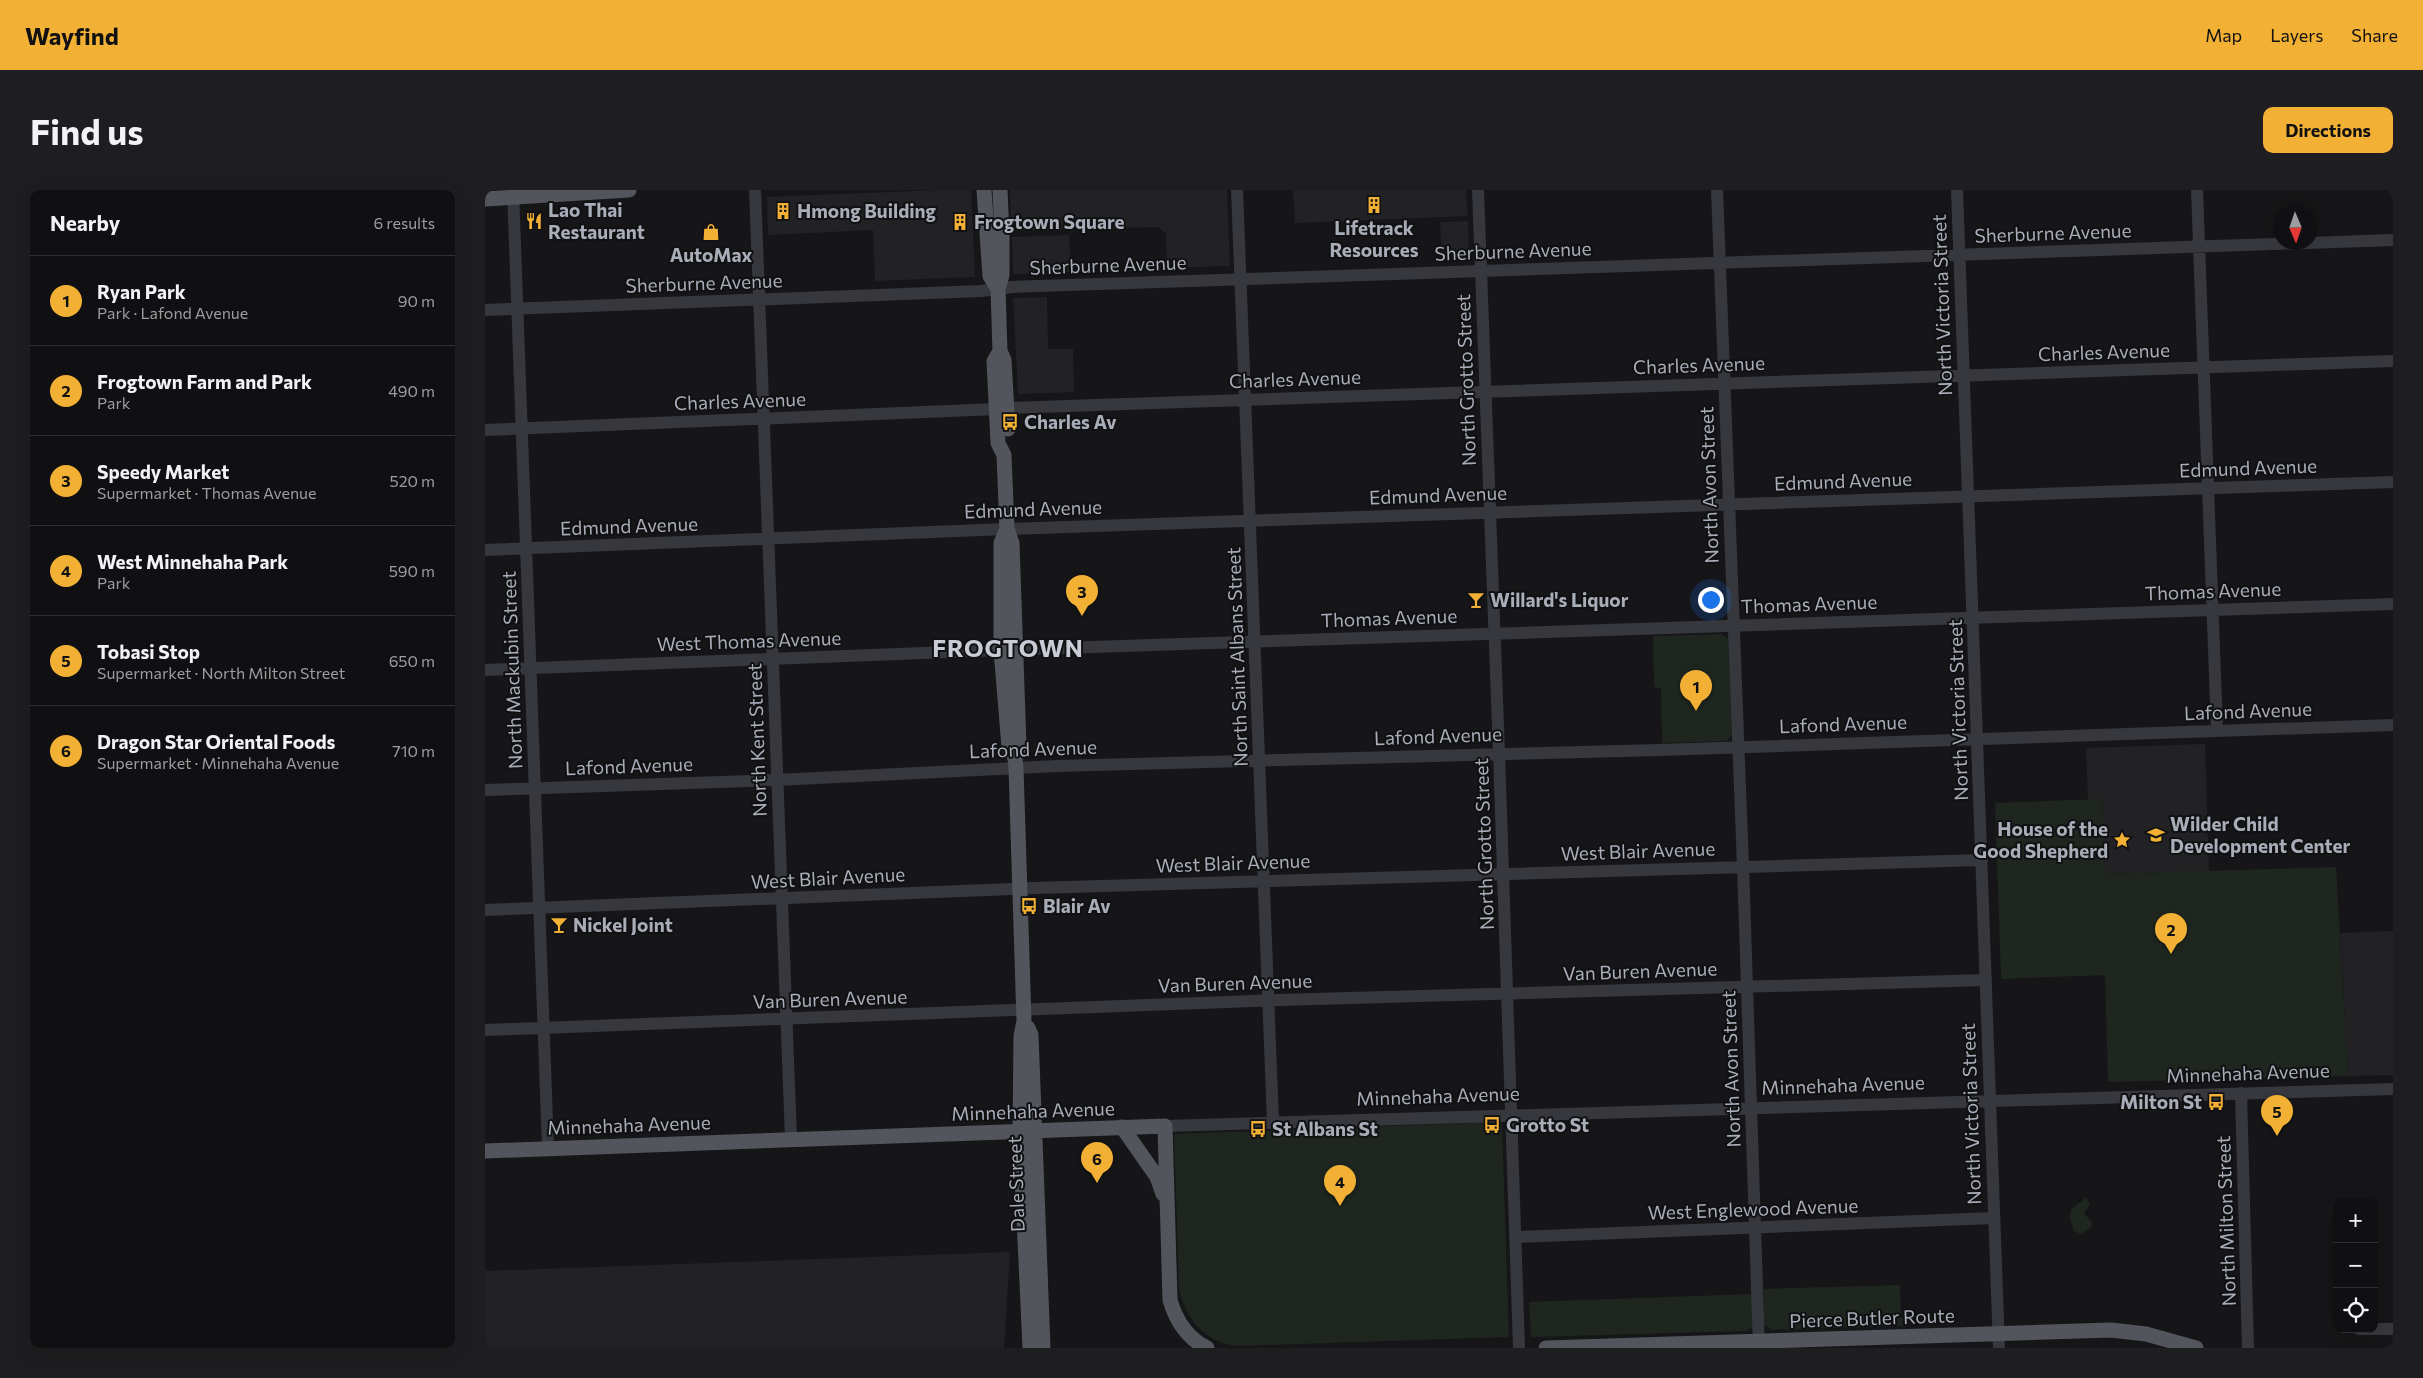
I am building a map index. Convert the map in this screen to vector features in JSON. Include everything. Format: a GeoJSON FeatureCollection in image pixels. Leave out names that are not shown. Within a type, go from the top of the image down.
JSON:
{"type":"FeatureCollection","features":[{"type":"Feature","properties":{"kind":"main road"},"geometry":{"type":"LineString","coordinates":[[485,199],[513,194],[629,190]]}},
{"type":"Feature","properties":{"kind":"main road","name":"Dale Street"},"geometry":{"type":"LineString","coordinates":[[984,190],[990,276],[999,289]]}},
{"type":"Feature","properties":{"kind":"main road","name":"Dale Street"},"geometry":{"type":"LineString","coordinates":[[1000,190],[1002,275],[999,289],[1000,351],[994,361],[1008,442],[1004,455],[1007,529],[1001,543],[1008,649],[1019,746],[1015,763],[1024,1015],[1031,1035],[1027,1132],[1030,1348]]}},
{"type":"Feature","properties":{"kind":"main road"},"geometry":{"type":"LineString","coordinates":[[1165,1126],[1170,1300],[1180,1324],[1194,1340],[1207,1348]]}},
{"type":"Feature","properties":{"kind":"main road","name":"Minnehaha Avenue"},"geometry":{"type":"LineString","coordinates":[[485,1150],[1165,1126]]}},
{"type":"Feature","properties":{"kind":"main road"},"geometry":{"type":"LineString","coordinates":[[1122,1127],[1157,1177],[1166,1202]]}},
{"type":"Feature","properties":{"kind":"main road","name":"Dale Street"},"geometry":{"type":"LineString","coordinates":[[1027,1132],[1043,1348]]}},
{"type":"Feature","properties":{"kind":"main road","name":"Pierce Butler Route"},"geometry":{"type":"LineString","coordinates":[[1546,1348],[1999,1341],[2128,1331],[2163,1338],[2196,1348]]}},
{"type":"Feature","properties":{"kind":"street","name":"North Kent Street"},"geometry":{"type":"LineString","coordinates":[[755,190],[791,1140]]}},
{"type":"Feature","properties":{"kind":"street","name":"North Saint Albans Street"},"geometry":{"type":"LineString","coordinates":[[1237,190],[1273,1122]]}},
{"type":"Feature","properties":{"kind":"street","name":"North Grotto Street"},"geometry":{"type":"LineString","coordinates":[[1478,190],[1519,1348]]}},
{"type":"Feature","properties":{"kind":"street","name":"North Avon Street"},"geometry":{"type":"LineString","coordinates":[[1717,190],[1743,866],[1758,1345]]}},
{"type":"Feature","properties":{"kind":"street","name":"North Victoria Street"},"geometry":{"type":"LineString","coordinates":[[1957,190],[1978,739],[1993,1218],[1999,1341]]}},
{"type":"Feature","properties":{"kind":"street"},"geometry":{"type":"LineString","coordinates":[[2197,190],[2217,730]]}},
{"type":"Feature","properties":{"kind":"street","name":"North Mackubin Street"},"geometry":{"type":"LineString","coordinates":[[513,194],[548,1148]]}},
{"type":"Feature","properties":{"kind":"street","name":"Sherburne Avenue"},"geometry":{"type":"LineString","coordinates":[[485,310],[1481,270],[2393,240]]}},
{"type":"Feature","properties":{"kind":"street","name":"Charles Avenue"},"geometry":{"type":"LineString","coordinates":[[485,430],[1002,408],[2393,361]]}},
{"type":"Feature","properties":{"kind":"street","name":"Edmund Avenue"},"geometry":{"type":"LineString","coordinates":[[485,550],[1251,520],[2393,482]]}},
{"type":"Feature","properties":{"kind":"street","name":"Thomas Avenue"},"geometry":{"type":"LineString","coordinates":[[1008,649],[2393,604]]}},
{"type":"Feature","properties":{"kind":"street","name":"West Thomas Avenue"},"geometry":{"type":"LineString","coordinates":[[485,670],[1008,649]]}},
{"type":"Feature","properties":{"kind":"street","name":"Lafond Avenue"},"geometry":{"type":"LineString","coordinates":[[485,790],[777,780],[1015,763],[1260,760],[2393,725]]}},
{"type":"Feature","properties":{"kind":"street","name":"West Blair Avenue"},"geometry":{"type":"LineString","coordinates":[[485,910],[782,900],[1020,889],[1982,860]]}},
{"type":"Feature","properties":{"kind":"street","name":"Van Buren Avenue"},"geometry":{"type":"LineString","coordinates":[[485,1030],[786,1020],[1024,1015],[1269,1001],[1986,980]]}},
{"type":"Feature","properties":{"kind":"street","name":"Minnehaha Avenue"},"geometry":{"type":"LineString","coordinates":[[1165,1126],[1511,1114],[2393,1089]]}},
{"type":"Feature","properties":{"kind":"street","name":"North Milton Street"},"geometry":{"type":"LineString","coordinates":[[2241,1093],[2248,1348]]}},
{"type":"Feature","properties":{"kind":"street","name":"West Englewood Avenue"},"geometry":{"type":"LineString","coordinates":[[1515,1237],[1993,1218]]}},
{"type":"Feature","properties":{"kind":"street"},"geometry":{"type":"LineString","coordinates":[[2378,1329],[2393,1329]]}},
{"type":"Feature","properties":{"kind":"shaded area"},"geometry":{"type":"Polygon","coordinates":[[[971,190],[975,277],[875,281],[873,230],[768,235],[767,197],[971,190]]]}},
{"type":"Feature","properties":{"kind":"shaded area"},"geometry":{"type":"Polygon","coordinates":[[[1010,190],[1227,190],[1230,266],[1167,268],[1166,234],[1158,227],[1011,231],[1010,190]]]}},
{"type":"Feature","properties":{"kind":"shaded area"},"geometry":{"type":"Polygon","coordinates":[[[1293,190],[1466,190],[1468,216],[1295,223],[1293,190]]]}},
{"type":"Feature","properties":{"kind":"shaded area"},"geometry":{"type":"Polygon","coordinates":[[[1468,221],[1469,258],[1442,259],[1440,222],[1468,221]]]}},
{"type":"Feature","properties":{"kind":"shaded area"},"geometry":{"type":"Polygon","coordinates":[[[1069,235],[1071,272],[1013,274],[1012,237],[1069,235]]]}},
{"type":"Feature","properties":{"kind":"shaded area"},"geometry":{"type":"Polygon","coordinates":[[[1047,297],[1048,349],[1073,349],[1074,392],[1018,394],[1013,298],[1047,297]]]}},
{"type":"Feature","properties":{"kind":"shaded area"},"geometry":{"type":"Polygon","coordinates":[[[1722,634],[1728,639],[1732,735],[1727,741],[1662,743],[1661,688],[1654,687],[1653,636],[1722,634]]]}},
{"type":"Feature","properties":{"kind":"shaded area","name":"Wilder Child Development Center"},"geometry":{"type":"Polygon","coordinates":[[[2205,744],[2209,871],[2105,874],[2102,800],[2088,800],[2086,748],[2205,744]]]}},
{"type":"Feature","properties":{"kind":"shaded area"},"geometry":{"type":"Polygon","coordinates":[[[2102,799],[2105,874],[2336,867],[2348,1076],[2108,1082],[2105,975],[2001,979],[1995,803],[2102,799]]]}},
{"type":"Feature","properties":{"kind":"shaded area"},"geometry":{"type":"Polygon","coordinates":[[[2393,931],[2393,1075],[2348,1076],[2340,933],[2393,931]]]}},
{"type":"Feature","properties":{"kind":"shaded area"},"geometry":{"type":"Polygon","coordinates":[[[1502,1122],[1509,1337],[1237,1346],[1215,1340],[1192,1320],[1179,1289],[1174,1134],[1502,1122]]]}},
{"type":"Feature","properties":{"kind":"shaded area"},"geometry":{"type":"Polygon","coordinates":[[[2086,1197],[2090,1204],[2084,1214],[2091,1221],[2092,1227],[2081,1234],[2074,1231],[2070,1219],[2071,1210],[2086,1197]]]}},
{"type":"Feature","properties":{"kind":"shaded area"},"geometry":{"type":"Polygon","coordinates":[[[1010,1252],[1004,1348],[485,1348],[485,1271],[1010,1252]]]}},
{"type":"Feature","properties":{"kind":"shaded area"},"geometry":{"type":"Polygon","coordinates":[[[1900,1285],[1901,1318],[1908,1318],[1908,1326],[1772,1330],[1764,1324],[1764,1289],[1900,1285]]]}},
{"type":"Feature","properties":{"kind":"shaded area"},"geometry":{"type":"Polygon","coordinates":[[[1752,1294],[1753,1326],[1747,1331],[1531,1337],[1529,1302],[1752,1294]]]}},
{"type":"Feature","properties":{"kind":"place","name":"Lifetrack Resources"},"geometry":{"type":"Point","coordinates":[1374,205]}},
{"type":"Feature","properties":{"kind":"place","name":"Hmong Building"},"geometry":{"type":"Point","coordinates":[783,211]}},
{"type":"Feature","properties":{"kind":"place","name":"Lao Thai Restaurant"},"geometry":{"type":"Point","coordinates":[534,221]}},
{"type":"Feature","properties":{"kind":"place","name":"Frogtown Square"},"geometry":{"type":"Point","coordinates":[960,222]}},
{"type":"Feature","properties":{"kind":"place","name":"AutoMax"},"geometry":{"type":"Point","coordinates":[711,232]}},
{"type":"Feature","properties":{"kind":"place","name":"Charles Av"},"geometry":{"type":"Point","coordinates":[1010,422]}},
{"type":"Feature","properties":{"kind":"place","name":"Willard's Liquor"},"geometry":{"type":"Point","coordinates":[1476,600]}},
{"type":"Feature","properties":{"kind":"place","name":"Speedy Market"},"geometry":{"type":"Point","coordinates":[1082,616]}},
{"type":"Feature","properties":{"kind":"place","name":"Ryan Park"},"geometry":{"type":"Point","coordinates":[1696,711]}},
{"type":"Feature","properties":{"kind":"place","name":"Wilder Child Development Center"},"geometry":{"type":"Point","coordinates":[2156,835]}},
{"type":"Feature","properties":{"kind":"place","name":"House of the Good Shepherd"},"geometry":{"type":"Point","coordinates":[2122,840]}},
{"type":"Feature","properties":{"kind":"place","name":"Blair Av"},"geometry":{"type":"Point","coordinates":[1029,906]}},
{"type":"Feature","properties":{"kind":"place","name":"Nickel Joint"},"geometry":{"type":"Point","coordinates":[559,925]}},
{"type":"Feature","properties":{"kind":"place","name":"Frogtown Farm and Park"},"geometry":{"type":"Point","coordinates":[2171,954]}},
{"type":"Feature","properties":{"kind":"place","name":"Milton St"},"geometry":{"type":"Point","coordinates":[2216,1102]}},
{"type":"Feature","properties":{"kind":"place","name":"Grotto St"},"geometry":{"type":"Point","coordinates":[1492,1125]}},
{"type":"Feature","properties":{"kind":"place","name":"St Albans St"},"geometry":{"type":"Point","coordinates":[1258,1129]}},
{"type":"Feature","properties":{"kind":"place","name":"Tobasi Stop"},"geometry":{"type":"Point","coordinates":[2277,1136]}},
{"type":"Feature","properties":{"kind":"place","name":"Dragon Star Oriental Foods"},"geometry":{"type":"Point","coordinates":[1097,1183]}},
{"type":"Feature","properties":{"kind":"place","name":"West Minnehaha Park"},"geometry":{"type":"Point","coordinates":[1340,1206]}},
{"type":"Feature","properties":{"kind":"district","name":"FROGTOWN"},"geometry":{"type":"Point","coordinates":[1008,649]}}]}
